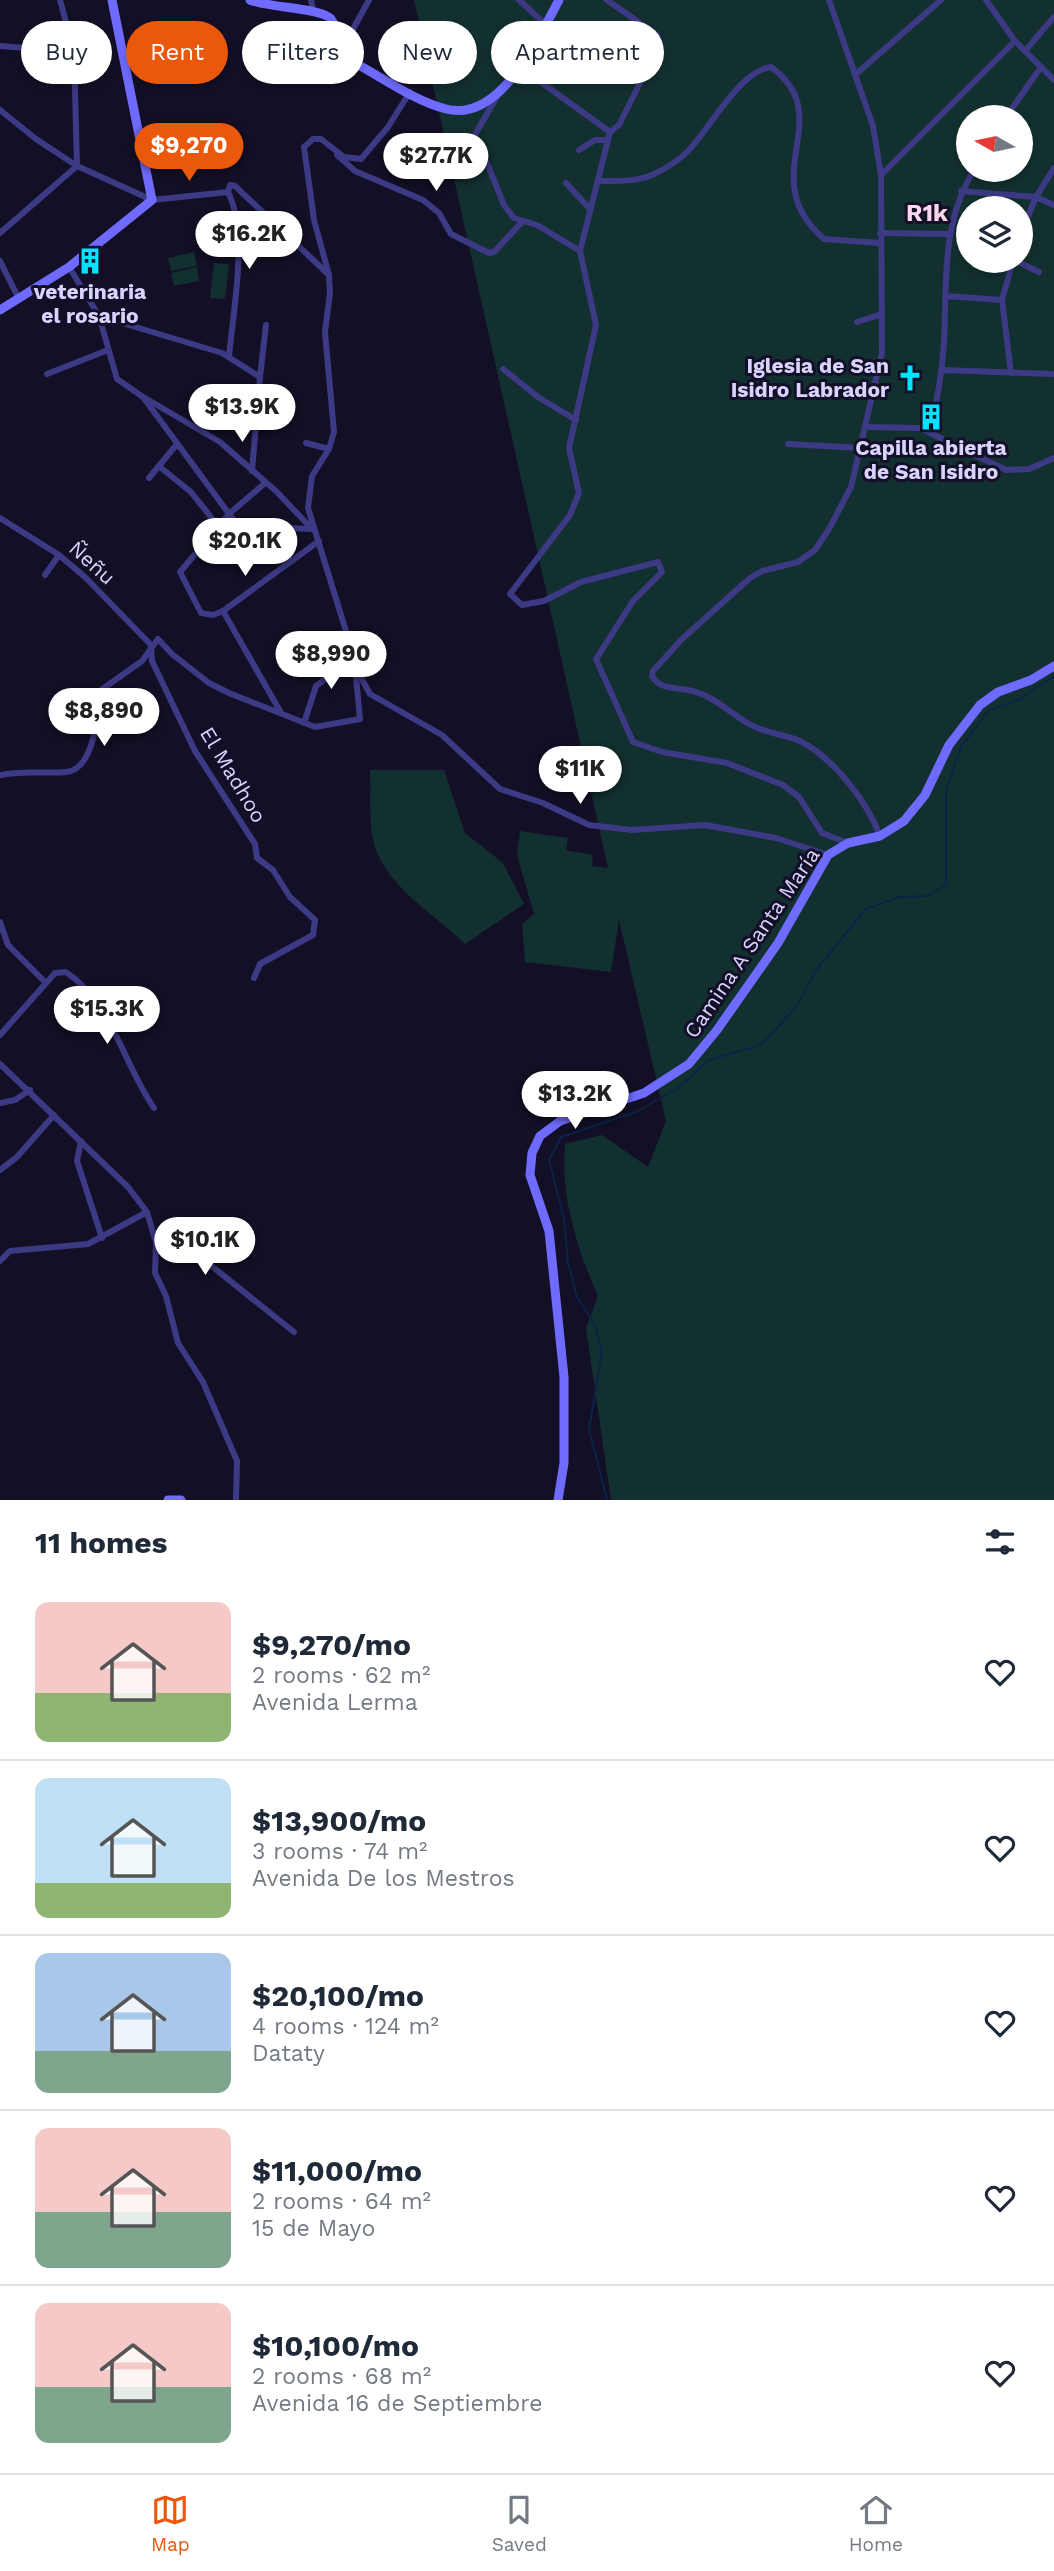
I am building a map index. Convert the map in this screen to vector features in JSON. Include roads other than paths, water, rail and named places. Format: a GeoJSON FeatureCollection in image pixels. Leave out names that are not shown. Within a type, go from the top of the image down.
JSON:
{"type":"FeatureCollection","features":[{"type":"Feature","properties":{"kind":"main road"},"geometry":{"type":"LineString","coordinates":[[0,310],[69,267],[152,200],[112,0]]}},
{"type":"Feature","properties":{"kind":"main road"},"geometry":{"type":"LineString","coordinates":[[250,0],[293,10],[312,5],[332,21]]}},
{"type":"Feature","properties":{"kind":"main road"},"geometry":{"type":"LineString","coordinates":[[547,21],[559,0]]}},
{"type":"Feature","properties":{"kind":"main road"},"geometry":{"type":"LineString","coordinates":[[364,68],[439,107],[463,109],[482,106],[506,84]]}},
{"type":"Feature","properties":{"kind":"main road","name":"Camina A Santa María"},"geometry":{"type":"LineString","coordinates":[[558,1500],[564,1448],[563,1350],[546,1216],[530,1175],[529,1162],[535,1144],[544,1130],[553,1124],[632,1099],[689,1064],[772,951],[828,855],[848,843],[880,836],[904,821],[921,801],[949,745],[980,705],[998,692],[1047,672],[1054,666]]}},
{"type":"Feature","properties":{"kind":"main road"},"geometry":{"type":"LineString","coordinates":[[168,1500],[181,1500]]}},
{"type":"Feature","properties":{"kind":"street"},"geometry":{"type":"LineString","coordinates":[[60,0],[66,21]]}},
{"type":"Feature","properties":{"kind":"street"},"geometry":{"type":"LineString","coordinates":[[357,21],[369,0]]}},
{"type":"Feature","properties":{"kind":"street"},"geometry":{"type":"LineString","coordinates":[[519,0],[542,21]]}},
{"type":"Feature","properties":{"kind":"street"},"geometry":{"type":"LineString","coordinates":[[607,0],[660,39],[659,49],[618,125],[609,136],[580,251],[593,298],[596,325],[569,448],[578,499],[570,515],[510,594],[522,605],[535,604],[581,582],[658,562],[662,572],[633,601],[596,659],[633,742],[662,752],[727,763],[783,785],[799,797],[822,833],[848,843]]}},
{"type":"Feature","properties":{"kind":"street"},"geometry":{"type":"LineString","coordinates":[[829,0],[873,126],[881,175],[882,354],[851,487],[815,550],[788,567],[762,571],[750,578],[682,639],[653,671],[655,681],[711,697],[759,729],[802,742],[828,763],[869,807],[880,836]]}},
{"type":"Feature","properties":{"kind":"street"},"geometry":{"type":"LineString","coordinates":[[856,74],[941,0]]}},
{"type":"Feature","properties":{"kind":"street"},"geometry":{"type":"LineString","coordinates":[[986,0],[1015,41],[1054,80]]}},
{"type":"Feature","properties":{"kind":"street"},"geometry":{"type":"LineString","coordinates":[[1025,51],[1054,18]]}},
{"type":"Feature","properties":{"kind":"street"},"geometry":{"type":"LineString","coordinates":[[881,175],[1015,41]]}},
{"type":"Feature","properties":{"kind":"street"},"geometry":{"type":"LineString","coordinates":[[0,46],[21,48]]}},
{"type":"Feature","properties":{"kind":"street"},"geometry":{"type":"LineString","coordinates":[[599,181],[625,181],[650,176],[669,167],[688,151],[751,76],[771,67],[793,87],[801,113],[793,157],[793,192],[798,209],[824,239],[880,243]]}},
{"type":"Feature","properties":{"kind":"street"},"geometry":{"type":"LineString","coordinates":[[1014,105],[1041,67]]}},
{"type":"Feature","properties":{"kind":"street"},"geometry":{"type":"LineString","coordinates":[[75,84],[77,166]]}},
{"type":"Feature","properties":{"kind":"street"},"geometry":{"type":"LineString","coordinates":[[542,84],[609,136]]}},
{"type":"Feature","properties":{"kind":"street"},"geometry":{"type":"LineString","coordinates":[[503,88],[470,143],[486,163],[507,212],[522,222],[537,225],[580,251]]}},
{"type":"Feature","properties":{"kind":"street"},"geometry":{"type":"LineString","coordinates":[[334,151],[350,160],[365,157],[410,92]]}},
{"type":"Feature","properties":{"kind":"street"},"geometry":{"type":"LineString","coordinates":[[0,110],[36,139],[77,166],[152,200],[228,192]]}},
{"type":"Feature","properties":{"kind":"street"},"geometry":{"type":"LineString","coordinates":[[579,150],[595,140],[609,136]]}},
{"type":"Feature","properties":{"kind":"street"},"geometry":{"type":"LineString","coordinates":[[312,529],[308,508],[310,481],[329,449],[334,432],[325,332],[330,293],[329,275],[314,220],[304,147],[318,138],[355,171],[423,200],[439,213],[451,234],[485,251],[494,252],[522,222]]}},
{"type":"Feature","properties":{"kind":"street"},"geometry":{"type":"LineString","coordinates":[[0,233],[77,166]]}},
{"type":"Feature","properties":{"kind":"street"},"geometry":{"type":"LineString","coordinates":[[1033,204],[1054,168]]}},
{"type":"Feature","properties":{"kind":"street"},"geometry":{"type":"LineString","coordinates":[[930,432],[942,370],[948,234],[961,191],[967,182]]}},
{"type":"Feature","properties":{"kind":"street"},"geometry":{"type":"LineString","coordinates":[[566,183],[590,209]]}},
{"type":"Feature","properties":{"kind":"street"},"geometry":{"type":"LineString","coordinates":[[229,357],[238,245],[235,205],[228,192],[230,186],[242,190],[329,275]]}},
{"type":"Feature","properties":{"kind":"street"},"geometry":{"type":"LineString","coordinates":[[961,191],[1036,197],[1054,205]]}},
{"type":"Feature","properties":{"kind":"street"},"geometry":{"type":"LineString","coordinates":[[880,233],[948,234]]}},
{"type":"Feature","properties":{"kind":"street"},"geometry":{"type":"LineString","coordinates":[[0,261],[19,299]]}},
{"type":"Feature","properties":{"kind":"street"},"geometry":{"type":"LineString","coordinates":[[0,775],[30,771],[69,772],[76,768],[96,732],[102,690],[142,661],[151,645],[158,639],[172,654],[219,689],[280,711],[304,723],[315,727],[360,719],[354,657],[319,541],[312,529],[277,492],[264,484],[204,431],[143,397],[117,379],[99,316],[69,267]]}},
{"type":"Feature","properties":{"kind":"street"},"geometry":{"type":"LineString","coordinates":[[1033,269],[1039,272]]}},
{"type":"Feature","properties":{"kind":"street"},"geometry":{"type":"LineString","coordinates":[[1011,273],[1002,300],[1011,373]]}},
{"type":"Feature","properties":{"kind":"street"},"geometry":{"type":"LineString","coordinates":[[946,296],[1002,300]]}},
{"type":"Feature","properties":{"kind":"street"},"geometry":{"type":"LineString","coordinates":[[857,322],[883,314]]}},
{"type":"Feature","properties":{"kind":"street"},"geometry":{"type":"LineString","coordinates":[[99,316],[229,357],[260,377]]}},
{"type":"Feature","properties":{"kind":"street"},"geometry":{"type":"LineString","coordinates":[[252,471],[266,325]]}},
{"type":"Feature","properties":{"kind":"street"},"geometry":{"type":"LineString","coordinates":[[47,374],[108,350]]}},
{"type":"Feature","properties":{"kind":"street"},"geometry":{"type":"LineString","coordinates":[[503,369],[538,397],[576,421]]}},
{"type":"Feature","properties":{"kind":"street"},"geometry":{"type":"LineString","coordinates":[[942,370],[1054,374]]}},
{"type":"Feature","properties":{"kind":"street"},"geometry":{"type":"LineString","coordinates":[[143,397],[238,526],[312,529]]}},
{"type":"Feature","properties":{"kind":"street"},"geometry":{"type":"LineString","coordinates":[[866,427],[920,428],[1006,470],[1029,469],[1054,458]]}},
{"type":"Feature","properties":{"kind":"street"},"geometry":{"type":"LineString","coordinates":[[306,443],[329,449]]}},
{"type":"Feature","properties":{"kind":"street"},"geometry":{"type":"LineString","coordinates":[[149,478],[177,444]]}},
{"type":"Feature","properties":{"kind":"street"},"geometry":{"type":"LineString","coordinates":[[788,444],[861,448]]}},
{"type":"Feature","properties":{"kind":"street"},"geometry":{"type":"LineString","coordinates":[[160,467],[191,492],[218,526]]}},
{"type":"Feature","properties":{"kind":"street"},"geometry":{"type":"LineString","coordinates":[[264,484],[230,513],[180,572],[201,613],[207,616],[223,611],[319,541]]}},
{"type":"Feature","properties":{"kind":"street","name":"Ñeñu"},"geometry":{"type":"LineString","coordinates":[[0,518],[58,555],[86,578],[151,645]]}},
{"type":"Feature","properties":{"kind":"street"},"geometry":{"type":"LineString","coordinates":[[45,575],[58,555]]}},
{"type":"Feature","properties":{"kind":"street"},"geometry":{"type":"LineString","coordinates":[[223,611],[280,711]]}},
{"type":"Feature","properties":{"kind":"street","name":"El Madhoo"},"geometry":{"type":"LineString","coordinates":[[151,645],[152,661],[195,751],[255,844],[259,860],[282,879],[290,897],[313,916],[316,924],[313,935],[306,940],[258,965],[254,978]]}},
{"type":"Feature","properties":{"kind":"street"},"geometry":{"type":"LineString","coordinates":[[304,723],[316,686],[354,657]]}},
{"type":"Feature","properties":{"kind":"street"},"geometry":{"type":"LineString","coordinates":[[357,671],[370,694],[442,735],[500,789],[543,803],[589,825],[632,830],[705,825],[776,838],[828,855]]}},
{"type":"Feature","properties":{"kind":"street"},"geometry":{"type":"LineString","coordinates":[[0,922],[8,945],[46,983]]}},
{"type":"Feature","properties":{"kind":"street"},"geometry":{"type":"LineString","coordinates":[[0,1035],[58,971],[73,977],[113,1028],[141,1088],[154,1108]]}},
{"type":"Feature","properties":{"kind":"street"},"geometry":{"type":"LineString","coordinates":[[0,1064],[121,1180],[147,1212],[156,1243],[155,1273],[166,1296],[178,1343],[203,1382],[235,1454],[239,1470],[236,1500]]}},
{"type":"Feature","properties":{"kind":"street"},"geometry":{"type":"LineString","coordinates":[[0,1103],[15,1100],[30,1090]]}},
{"type":"Feature","properties":{"kind":"street"},"geometry":{"type":"LineString","coordinates":[[3,1167],[54,1115]]}},
{"type":"Feature","properties":{"kind":"street"},"geometry":{"type":"LineString","coordinates":[[81,1142],[77,1161],[102,1238]]}},
{"type":"Feature","properties":{"kind":"street"},"geometry":{"type":"LineString","coordinates":[[0,1261],[10,1251],[73,1247],[102,1238],[147,1212]]}},
{"type":"Feature","properties":{"kind":"street"},"geometry":{"type":"LineString","coordinates":[[156,1243],[200,1256],[294,1332]]}},
{"type":"Feature","properties":{"kind":"waterway"},"geometry":{"type":"LineString","coordinates":[[607,1500],[589,1429],[602,1353],[595,1325],[577,1297],[568,1262],[564,1219],[549,1160],[561,1137],[638,1111],[678,1088],[709,1060],[761,1045],[797,1006],[816,970],[866,909],[899,897],[929,896],[946,884],[946,791],[961,747],[988,711],[1020,699],[1054,676]]}},
{"type":"Feature","properties":{"kind":"place","name":"veterinaria el rosario"},"geometry":{"type":"Point","coordinates":[90,261]}},
{"type":"Feature","properties":{"kind":"place","name":"Iglesia de San Isidro Labrador"},"geometry":{"type":"Point","coordinates":[910,378]}},
{"type":"Feature","properties":{"kind":"place","name":"Capilla abierta de San Isidro"},"geometry":{"type":"Point","coordinates":[931,417]}},
{"type":"Feature","properties":{"kind":"district","name":"R1k"},"geometry":{"type":"Point","coordinates":[927,213]}}]}
